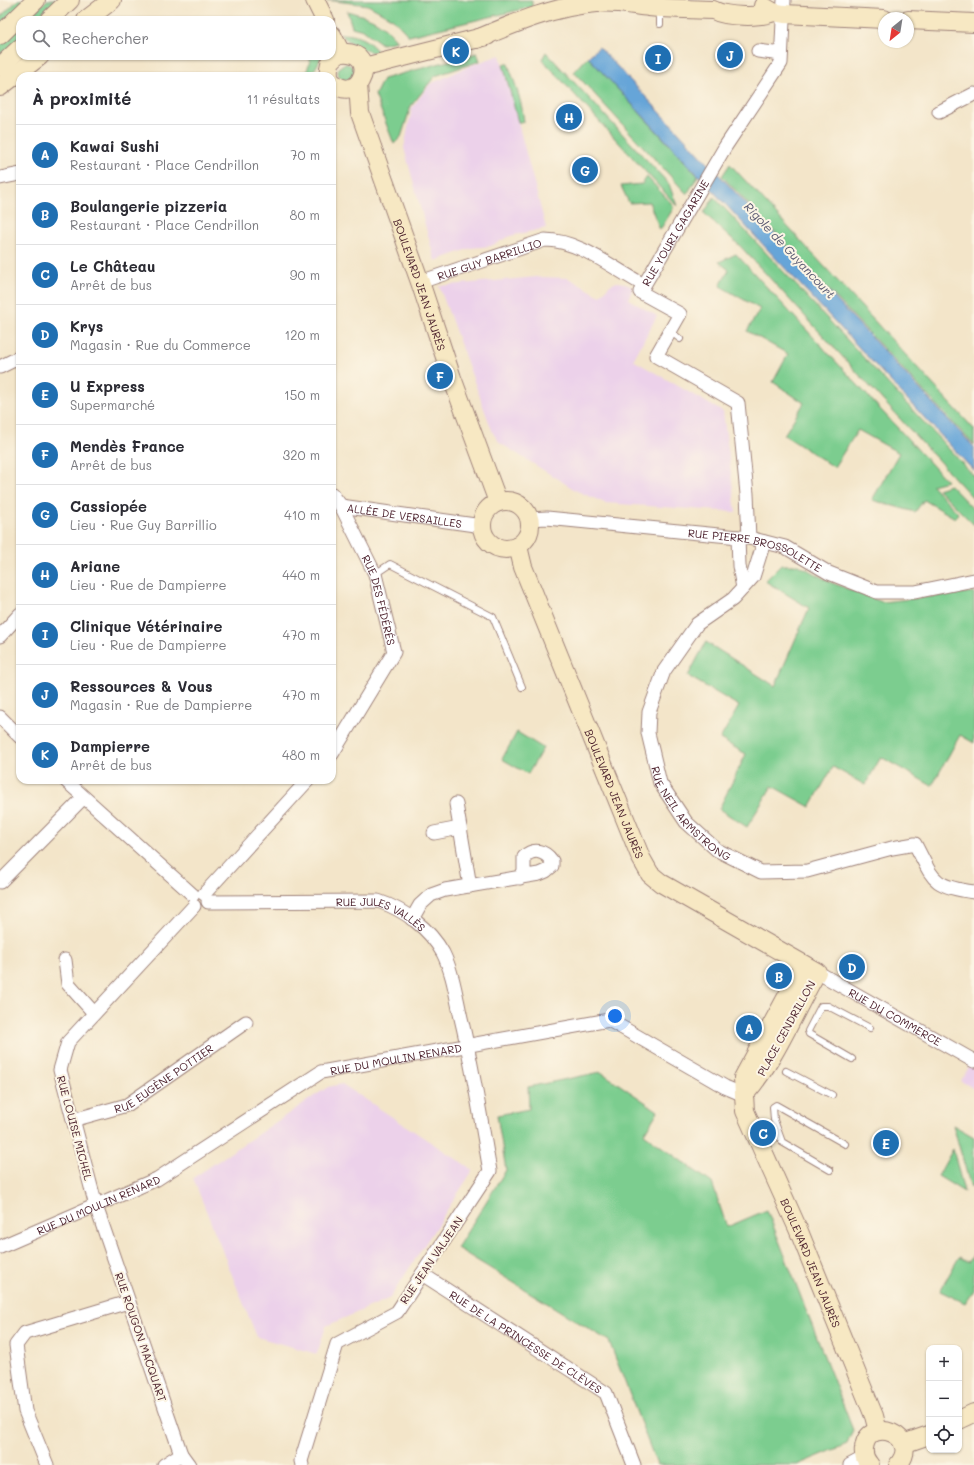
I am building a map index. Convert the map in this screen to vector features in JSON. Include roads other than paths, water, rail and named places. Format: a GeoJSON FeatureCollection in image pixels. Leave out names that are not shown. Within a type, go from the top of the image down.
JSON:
{"type":"FeatureCollection","features":[{"type":"Feature","properties":{"kind":"street"},"geometry":{"type":"LineString","coordinates":[[20,16],[36,0]]}},
{"type":"Feature","properties":{"kind":"street"},"geometry":{"type":"LineString","coordinates":[[53,16],[70,0]]}},
{"type":"Feature","properties":{"kind":"street"},"geometry":{"type":"LineString","coordinates":[[91,16],[112,0]]}},
{"type":"Feature","properties":{"kind":"street"},"geometry":{"type":"LineString","coordinates":[[315,0],[323,16]]}},
{"type":"Feature","properties":{"kind":"street"},"geometry":{"type":"LineString","coordinates":[[364,67],[477,39],[526,19],[571,7],[598,2],[625,3],[656,13],[713,10],[720,13],[765,16],[780,9],[878,18]]}},
{"type":"Feature","properties":{"kind":"street","name":"RUE YOURI GAGARINE"},"geometry":{"type":"LineString","coordinates":[[744,538],[747,494],[738,403],[656,356],[673,334],[680,314],[640,292],[725,147],[780,63],[780,9]]}},
{"type":"Feature","properties":{"kind":"street"},"geometry":{"type":"LineString","coordinates":[[0,35],[16,19]]}},
{"type":"Feature","properties":{"kind":"street"},"geometry":{"type":"LineString","coordinates":[[914,20],[974,23]]}},
{"type":"Feature","properties":{"kind":"street"},"geometry":{"type":"LineString","coordinates":[[336,43],[341,53]]}},
{"type":"Feature","properties":{"kind":"street"},"geometry":{"type":"LineString","coordinates":[[758,51],[781,54]]}},
{"type":"Feature","properties":{"kind":"street"},"geometry":{"type":"LineString","coordinates":[[0,67],[16,52]]}},
{"type":"Feature","properties":{"kind":"street"},"geometry":{"type":"LineString","coordinates":[[336,57],[341,53],[353,54],[358,57],[364,67],[364,73],[340,83]]}},
{"type":"Feature","properties":{"kind":"street"},"geometry":{"type":"LineString","coordinates":[[19,72],[35,60]]}},
{"type":"Feature","properties":{"kind":"street"},"geometry":{"type":"LineString","coordinates":[[332,60],[328,67],[332,72]]}},
{"type":"Feature","properties":{"kind":"street"},"geometry":{"type":"LineString","coordinates":[[0,87],[16,75]]}},
{"type":"Feature","properties":{"kind":"street","name":"BOULEVARD JEAN JAURÈS"},"geometry":{"type":"LineString","coordinates":[[340,83],[360,113],[420,282],[452,378],[498,502]]}},
{"type":"Feature","properties":{"kind":"street"},"geometry":{"type":"LineString","coordinates":[[939,112],[974,94]]}},
{"type":"Feature","properties":{"kind":"street"},"geometry":{"type":"LineString","coordinates":[[0,178],[16,175]]}},
{"type":"Feature","properties":{"kind":"street","name":"RUE GUY BARRILLIO"},"geometry":{"type":"LineString","coordinates":[[420,282],[546,240],[560,240],[574,246],[644,285]]}},
{"type":"Feature","properties":{"kind":"street"},"geometry":{"type":"LineString","coordinates":[[0,367],[16,359]]}},
{"type":"Feature","properties":{"kind":"street","name":"ALLÉE DE VERSAILLES"},"geometry":{"type":"LineString","coordinates":[[336,499],[341,506],[482,526]]}},
{"type":"Feature","properties":{"kind":"street"},"geometry":{"type":"LineString","coordinates":[[508,500],[515,502],[522,506],[529,519],[528,534],[518,546],[502,548],[494,546],[483,534],[483,518],[486,510],[498,502],[508,500]]}},
{"type":"Feature","properties":{"kind":"street","name":"RUE DES FÉDÉRÉS"},"geometry":{"type":"LineString","coordinates":[[336,747],[394,652],[375,574],[341,506]]}},
{"type":"Feature","properties":{"kind":"street","name":"RUE PIERRE BROSSOLETTE"},"geometry":{"type":"LineString","coordinates":[[529,519],[547,518],[744,538],[764,542],[785,547],[829,573],[877,592],[915,592],[974,580]]}},
{"type":"Feature","properties":{"kind":"street"},"geometry":{"type":"LineString","coordinates":[[743,588],[739,566],[744,538]]}},
{"type":"Feature","properties":{"kind":"street","name":"RUE NEIL ARMSTRONG"},"geometry":{"type":"LineString","coordinates":[[764,542],[752,577],[733,599],[697,624],[678,648],[664,671],[650,712],[648,733],[660,783],[686,822],[717,850],[761,872],[807,871],[892,848],[915,844],[933,879],[950,889],[974,892]]}},
{"type":"Feature","properties":{"kind":"street","name":"BOULEVARD JEAN JAURÈS"},"geometry":{"type":"LineString","coordinates":[[518,546],[521,563],[528,582],[639,852],[650,874],[661,883],[810,968]]}},
{"type":"Feature","properties":{"kind":"street"},"geometry":{"type":"LineString","coordinates":[[0,636],[16,618]]}},
{"type":"Feature","properties":{"kind":"street"},"geometry":{"type":"LineString","coordinates":[[0,717],[16,733]]}},
{"type":"Feature","properties":{"kind":"street"},"geometry":{"type":"LineString","coordinates":[[69,784],[83,798],[200,899],[304,784]]}},
{"type":"Feature","properties":{"kind":"street"},"geometry":{"type":"LineString","coordinates":[[0,882],[83,798]]}},
{"type":"Feature","properties":{"kind":"street"},"geometry":{"type":"LineString","coordinates":[[456,804],[470,886]]}},
{"type":"Feature","properties":{"kind":"street"},"geometry":{"type":"LineString","coordinates":[[434,833],[460,828]]}},
{"type":"Feature","properties":{"kind":"street"},"geometry":{"type":"LineString","coordinates":[[412,919],[420,905],[431,895],[445,890],[520,878]]}},
{"type":"Feature","properties":{"kind":"street","name":"RUE JULES VALLÈS"},"geometry":{"type":"LineString","coordinates":[[200,899],[378,901],[396,908],[412,919],[434,940],[445,959],[451,973],[468,1046]]}},
{"type":"Feature","properties":{"kind":"street","name":"RUE LOUISE MICHEL"},"geometry":{"type":"LineString","coordinates":[[96,1206],[60,1070],[68,1042],[200,899]]}},
{"type":"Feature","properties":{"kind":"street"},"geometry":{"type":"LineString","coordinates":[[65,960],[68,984],[94,1013]]}},
{"type":"Feature","properties":{"kind":"street","name":"RUE DU COMMERCE"},"geometry":{"type":"LineString","coordinates":[[810,968],[974,1061]]}},
{"type":"Feature","properties":{"kind":"street","name":"PLACE CENDRILLON"},"geometry":{"type":"LineString","coordinates":[[744,1095],[743,1078],[810,968]]}},
{"type":"Feature","properties":{"kind":"street","name":"RUE DU MOULIN RENARD"},"geometry":{"type":"LineString","coordinates":[[0,1247],[157,1179],[321,1072],[609,1020],[725,1087],[744,1095]]}},
{"type":"Feature","properties":{"kind":"street","name":"RUE EUGÈNE POTTIER"},"geometry":{"type":"LineString","coordinates":[[73,1120],[127,1105],[246,1022]]}},
{"type":"Feature","properties":{"kind":"street","name":"RUE JEAN VALJEAN"},"geometry":{"type":"LineString","coordinates":[[302,1465],[301,1461],[337,1344],[396,1312],[490,1171],[468,1046]]}},
{"type":"Feature","properties":{"kind":"street","name":"BOULEVARD JEAN JAURÈS"},"geometry":{"type":"LineString","coordinates":[[744,1095],[745,1111],[798,1229],[874,1416],[878,1431]]}},
{"type":"Feature","properties":{"kind":"street","name":"RUE ROUGON MACQUART"},"geometry":{"type":"LineString","coordinates":[[96,1206],[181,1454],[190,1465]]}},
{"type":"Feature","properties":{"kind":"street","name":"RUE DE LA PRINCESSE DE CLÈVES"},"geometry":{"type":"LineString","coordinates":[[422,1274],[606,1393],[634,1465]]}},
{"type":"Feature","properties":{"kind":"street"},"geometry":{"type":"LineString","coordinates":[[47,1465],[25,1411],[16,1345],[26,1333],[128,1302]]}},
{"type":"Feature","properties":{"kind":"street"},"geometry":{"type":"LineString","coordinates":[[962,1419],[974,1413]]}},
{"type":"Feature","properties":{"kind":"street"},"geometry":{"type":"LineString","coordinates":[[862,1462],[868,1438],[878,1431],[889,1431],[894,1433],[903,1444],[904,1455],[898,1465]]}},
{"type":"Feature","properties":{"kind":"street"},"geometry":{"type":"LineString","coordinates":[[903,1444],[926,1435]]}},
{"type":"Feature","properties":{"kind":"street"},"geometry":{"type":"LineString","coordinates":[[164,1465],[181,1454]]}},
{"type":"Feature","properties":{"kind":"lane"},"geometry":{"type":"LineString","coordinates":[[375,574],[390,564],[493,617],[522,687]]}},
{"type":"Feature","properties":{"kind":"lane"},"geometry":{"type":"LineString","coordinates":[[852,1059],[809,1034],[808,1031],[821,1006],[828,1006],[870,1028]]}},
{"type":"Feature","properties":{"kind":"lane"},"geometry":{"type":"LineString","coordinates":[[786,1070],[832,1096]]}},
{"type":"Feature","properties":{"kind":"lane"},"geometry":{"type":"LineString","coordinates":[[830,1170],[782,1142],[774,1120],[773,1110],[776,1105],[845,1144]]}},
{"type":"Feature","properties":{"kind":"water"},"geometry":{"type":"Polygon","coordinates":[[[599,47],[974,447],[974,471],[588,57],[599,47]]]}},
{"type":"Feature","properties":{"kind":"place","name":"Dampierre"},"geometry":{"type":"Point","coordinates":[456,51]}},
{"type":"Feature","properties":{"kind":"place","name":"Ressources & Vous"},"geometry":{"type":"Point","coordinates":[730,55]}},
{"type":"Feature","properties":{"kind":"place","name":"Clinique Vétérinaire"},"geometry":{"type":"Point","coordinates":[658,58]}},
{"type":"Feature","properties":{"kind":"place","name":"Ariane"},"geometry":{"type":"Point","coordinates":[569,117]}},
{"type":"Feature","properties":{"kind":"place","name":"Cassiopée"},"geometry":{"type":"Point","coordinates":[585,170]}},
{"type":"Feature","properties":{"kind":"place","name":"Mendès France"},"geometry":{"type":"Point","coordinates":[440,376]}},
{"type":"Feature","properties":{"kind":"place","name":"Krys"},"geometry":{"type":"Point","coordinates":[852,967]}},
{"type":"Feature","properties":{"kind":"place","name":"Boulangerie pizzeria"},"geometry":{"type":"Point","coordinates":[779,976]}},
{"type":"Feature","properties":{"kind":"place","name":"Kawai Sushi"},"geometry":{"type":"Point","coordinates":[749,1028]}},
{"type":"Feature","properties":{"kind":"place","name":"Le Château"},"geometry":{"type":"Point","coordinates":[763,1133]}},
{"type":"Feature","properties":{"kind":"place","name":"U Express"},"geometry":{"type":"Point","coordinates":[886,1143]}},
{"type":"Feature","properties":{"kind":"water label","name":"Rigole de Guyancourt"},"geometry":{"type":"Point","coordinates":[790,250]}}]}
